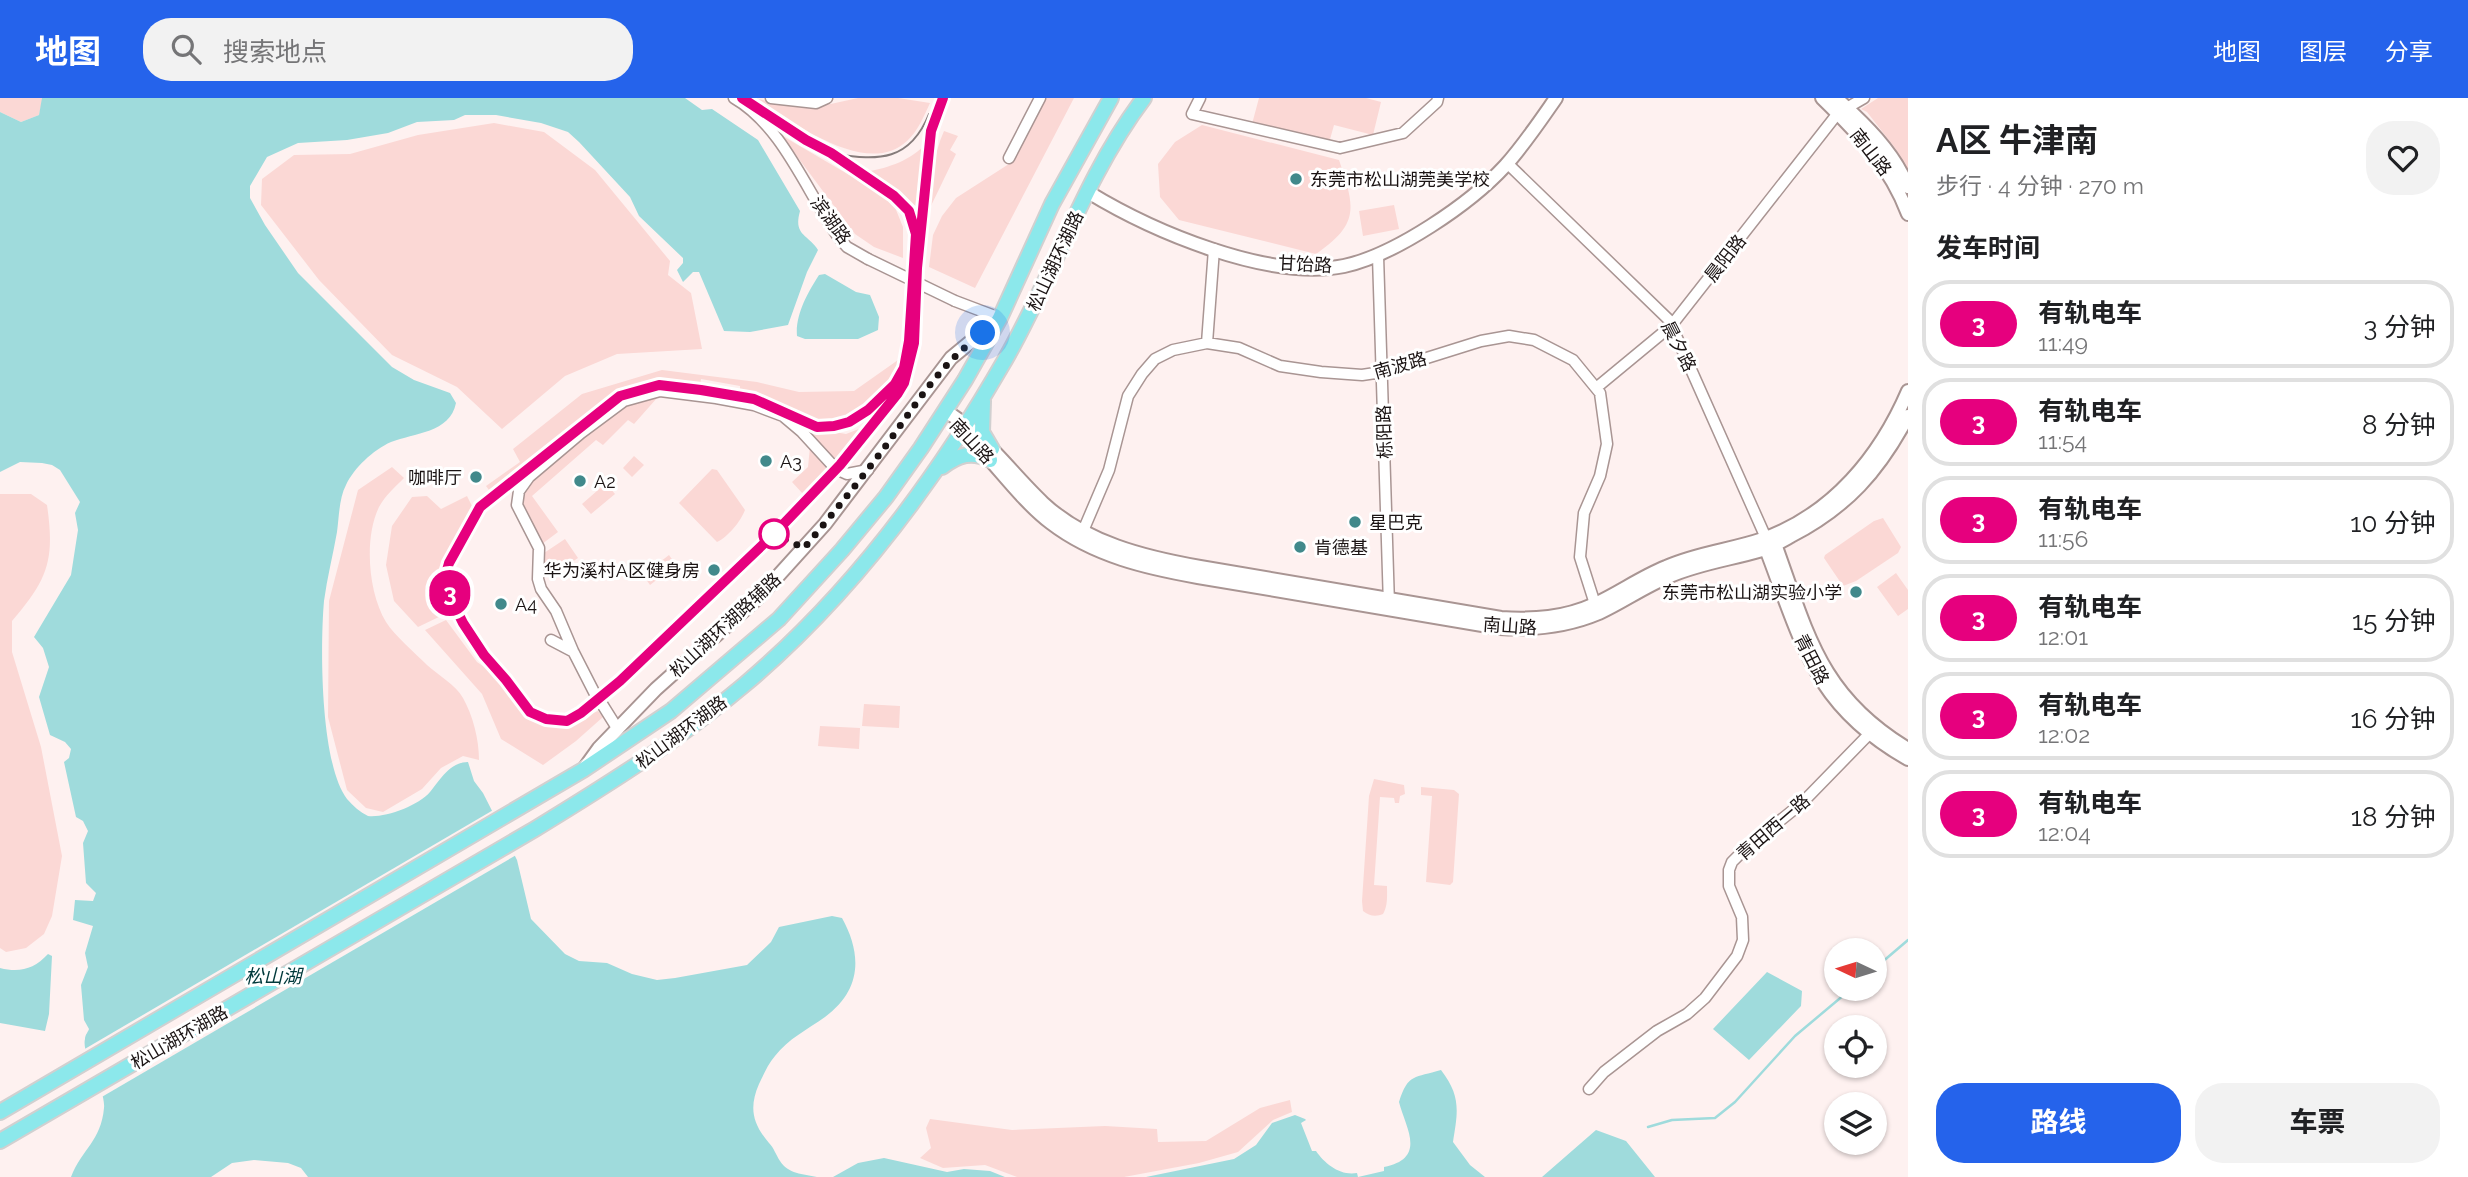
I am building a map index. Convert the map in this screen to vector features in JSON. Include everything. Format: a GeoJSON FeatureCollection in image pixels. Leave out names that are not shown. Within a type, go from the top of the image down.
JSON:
{"type":"FeatureCollection","features":[{"type":"Feature","properties":{"kind":"main road","name":"松山湖环湖路"},"geometry":{"type":"LineString","coordinates":[[0,1141],[623,775],[666,745],[768,664],[860,568],[933,474],[965,427],[1023,329],[1088,192],[1127,120],[1144,98]]}},
{"type":"Feature","properties":{"kind":"main road","name":"甘饴路"},"geometry":{"type":"LineString","coordinates":[[1088,192],[1126,215],[1159,230],[1214,249],[1272,263],[1315,267],[1343,266],[1378,256],[1459,205],[1507,163],[1556,98]]}},
{"type":"Feature","properties":{"kind":"main road","name":"南山路"},"geometry":{"type":"LineString","coordinates":[[1822,98],[1843,111],[1878,140],[1908,187]]}},
{"type":"Feature","properties":{"kind":"main road","name":"南山路"},"geometry":{"type":"LineString","coordinates":[[1836,98],[1853,127],[1895,183],[1908,214]]}},
{"type":"Feature","properties":{"kind":"main road","name":"松山湖环湖路"},"geometry":{"type":"LineString","coordinates":[[0,1112],[583,770],[671,711],[779,619],[886,497],[946,411],[1000,318],[1052,204],[1108,101]]}},
{"type":"Feature","properties":{"kind":"main road","name":"松山湖环湖路辅路"},"geometry":{"type":"LineString","coordinates":[[583,770],[617,728],[670,675],[760,596],[804,548],[868,470],[951,358],[1000,318]]}},
{"type":"Feature","properties":{"kind":"main road","name":"南山路"},"geometry":{"type":"LineString","coordinates":[[991,454],[1035,509],[1053,524],[1097,550],[1121,559],[1159,570],[1389,604],[1528,620],[1565,614],[1595,604],[1648,574],[1674,563],[1769,544],[1825,505],[1856,476],[1886,437],[1908,391]]}},
{"type":"Feature","properties":{"kind":"main road"},"geometry":{"type":"LineString","coordinates":[[933,474],[953,459],[964,455],[991,454],[981,426],[986,393]]}},
{"type":"Feature","properties":{"kind":"main road","name":"南山路"},"geometry":{"type":"LineString","coordinates":[[946,411],[1059,516],[1083,531],[1124,550],[1161,560],[1500,628],[1546,628],[1568,624],[1599,613],[1653,583],[1686,569],[1769,544],[1830,513],[1864,483],[1894,442],[1908,416]]}},
{"type":"Feature","properties":{"kind":"main road","name":"青田路"},"geometry":{"type":"LineString","coordinates":[[1769,544],[1801,644],[1819,677],[1837,703],[1908,760]]}},
{"type":"Feature","properties":{"kind":"main road","name":"青田路"},"geometry":{"type":"LineString","coordinates":[[1872,731],[1908,749]]}},
{"type":"Feature","properties":{"kind":"street","name":"滨湖路"},"geometry":{"type":"LineString","coordinates":[[734,98],[770,130],[839,238],[848,247],[955,301],[1000,318]]}},
{"type":"Feature","properties":{"kind":"street"},"geometry":{"type":"LineString","coordinates":[[771,98],[816,103],[827,98]]}},
{"type":"Feature","properties":{"kind":"street"},"geometry":{"type":"LineString","coordinates":[[1009,158],[1040,98]]}},
{"type":"Feature","properties":{"kind":"street"},"geometry":{"type":"LineString","coordinates":[[1200,98],[1192,114],[1340,148],[1402,133],[1437,102],[1438,98]]}},
{"type":"Feature","properties":{"kind":"street"},"geometry":{"type":"LineString","coordinates":[[1843,111],[1864,98]]}},
{"type":"Feature","properties":{"kind":"street","name":"晨阳路"},"geometry":{"type":"LineString","coordinates":[[1596,387],[1671,326],[1843,111]]}},
{"type":"Feature","properties":{"kind":"street","name":"晨夕路"},"geometry":{"type":"LineString","coordinates":[[1507,163],[1669,320],[1769,544]]}},
{"type":"Feature","properties":{"kind":"street"},"geometry":{"type":"LineString","coordinates":[[1207,342],[1214,249]]}},
{"type":"Feature","properties":{"kind":"street","name":"栎阳路"},"geometry":{"type":"LineString","coordinates":[[1378,256],[1389,604]]}},
{"type":"Feature","properties":{"kind":"street","name":"南波路"},"geometry":{"type":"LineString","coordinates":[[1083,531],[1109,470],[1128,396],[1142,374],[1156,359],[1173,350],[1207,342],[1239,348],[1280,366],[1362,375],[1382,372],[1481,341],[1510,336],[1534,340],[1573,360],[1601,393],[1607,444],[1600,476],[1584,513],[1580,557],[1595,604]]}},
{"type":"Feature","properties":{"kind":"street"},"geometry":{"type":"LineString","coordinates":[[660,391],[672,402]]}},
{"type":"Feature","properties":{"kind":"street"},"geometry":{"type":"LineString","coordinates":[[595,694],[556,611],[541,589],[538,579],[540,548],[517,505],[519,491],[542,465],[624,401],[660,391],[754,405],[783,416],[802,432],[836,469],[847,474],[868,470]]}},
{"type":"Feature","properties":{"kind":"street"},"geometry":{"type":"LineString","coordinates":[[551,640],[573,651]]}},
{"type":"Feature","properties":{"kind":"street"},"geometry":{"type":"LineString","coordinates":[[603,704],[617,728]]}},
{"type":"Feature","properties":{"kind":"street","name":"青田西一路"},"geometry":{"type":"LineString","coordinates":[[1589,1089],[1604,1072],[1657,1031],[1688,1014],[1704,998],[1737,956],[1743,940],[1741,913],[1729,890],[1729,870],[1732,862],[1802,803],[1872,731]]}},
{"type":"Feature","properties":{"kind":"shaded area"},"geometry":{"type":"Polygon","coordinates":[[[0,98],[43,98],[39,115],[21,122],[0,112],[0,98]]]}},
{"type":"Feature","properties":{"kind":"shaded area"},"geometry":{"type":"Polygon","coordinates":[[[754,98],[817,107],[858,98],[898,98],[930,103],[918,128],[907,141],[890,151],[871,154],[851,150],[808,132],[754,98]]]}},
{"type":"Feature","properties":{"kind":"shaded area"},"geometry":{"type":"Polygon","coordinates":[[[1045,98],[1074,98],[975,288],[929,267],[933,235],[942,216],[956,198],[1012,162],[1045,98]]]}},
{"type":"Feature","properties":{"kind":"shaded area"},"geometry":{"type":"Polygon","coordinates":[[[1259,98],[1366,98],[1381,102],[1373,135],[1334,125],[1329,143],[1252,124],[1259,98]]]}},
{"type":"Feature","properties":{"kind":"shaded area"},"geometry":{"type":"Polygon","coordinates":[[[1878,98],[1908,98],[1908,171],[1895,148],[1867,112],[1861,109],[1878,98]]]}},
{"type":"Feature","properties":{"kind":"shaded area"},"geometry":{"type":"Polygon","coordinates":[[[494,123],[544,132],[595,170],[670,261],[668,275],[691,293],[702,349],[617,354],[565,376],[502,429],[457,387],[392,355],[319,280],[261,205],[262,179],[294,155],[350,154],[418,135],[494,123]]]}},
{"type":"Feature","properties":{"kind":"shaded area"},"geometry":{"type":"Polygon","coordinates":[[[1202,125],[1339,160],[1350,202],[1347,223],[1340,233],[1316,254],[1179,220],[1160,197],[1158,164],[1175,142],[1202,125]]]}},
{"type":"Feature","properties":{"kind":"shaded area"},"geometry":{"type":"Polygon","coordinates":[[[944,131],[958,136],[950,150],[956,154],[929,210],[935,160],[944,131]]]}},
{"type":"Feature","properties":{"kind":"shaded area"},"geometry":{"type":"Polygon","coordinates":[[[781,135],[892,200],[903,227],[903,258],[874,247],[855,234],[781,135]]]}},
{"type":"Feature","properties":{"kind":"shaded area"},"geometry":{"type":"Polygon","coordinates":[[[927,143],[918,215],[901,195],[866,172],[899,162],[927,143]]]}},
{"type":"Feature","properties":{"kind":"shaded area"},"geometry":{"type":"Polygon","coordinates":[[[1394,205],[1399,229],[1363,236],[1359,211],[1394,205]]]}},
{"type":"Feature","properties":{"kind":"shaded area"},"geometry":{"type":"Polygon","coordinates":[[[898,360],[910,367],[893,392],[872,412],[860,420],[846,424],[816,422],[740,393],[740,386],[701,379],[700,387],[660,382],[620,392],[521,468],[492,494],[486,486],[520,462],[513,449],[582,394],[662,370],[757,382],[799,392],[854,391],[898,360]]]}},
{"type":"Feature","properties":{"kind":"shaded area"},"geometry":{"type":"Polygon","coordinates":[[[657,398],[634,424],[628,420],[603,445],[596,440],[532,496],[558,532],[542,544],[527,519],[522,504],[525,488],[531,478],[610,414],[626,406],[657,398]]]}},
{"type":"Feature","properties":{"kind":"shaded area"},"geometry":{"type":"Polygon","coordinates":[[[798,421],[817,429],[846,434],[869,425],[836,463],[798,421]]]}},
{"type":"Feature","properties":{"kind":"shaded area"},"geometry":{"type":"Polygon","coordinates":[[[810,447],[831,470],[785,519],[782,515],[803,494],[792,482],[808,467],[810,447]]]}},
{"type":"Feature","properties":{"kind":"shaded area"},"geometry":{"type":"Polygon","coordinates":[[[634,456],[644,465],[632,477],[623,468],[634,456]]]}},
{"type":"Feature","properties":{"kind":"shaded area"},"geometry":{"type":"Polygon","coordinates":[[[392,467],[404,478],[384,499],[374,520],[370,565],[375,596],[386,622],[395,633],[463,698],[475,728],[479,760],[463,756],[441,768],[422,789],[383,812],[366,808],[347,790],[328,717],[329,601],[358,490],[392,467]]]}},
{"type":"Feature","properties":{"kind":"shaded area"},"geometry":{"type":"Polygon","coordinates":[[[712,469],[717,470],[745,510],[734,528],[717,542],[679,503],[712,469]]]}},
{"type":"Feature","properties":{"kind":"shaded area"},"geometry":{"type":"Polygon","coordinates":[[[606,483],[615,494],[591,514],[582,504],[606,483]]]}},
{"type":"Feature","properties":{"kind":"shaded area"},"geometry":{"type":"Polygon","coordinates":[[[0,494],[31,494],[47,505],[50,540],[46,568],[34,593],[12,621],[12,652],[41,747],[62,856],[52,916],[44,934],[26,948],[6,952],[0,948],[0,494]]]}},
{"type":"Feature","properties":{"kind":"shaded area"},"geometry":{"type":"Polygon","coordinates":[[[427,496],[441,509],[467,496],[472,506],[446,557],[437,586],[443,615],[418,627],[394,601],[386,565],[392,526],[412,497],[427,496]]]}},
{"type":"Feature","properties":{"kind":"shaded area"},"geometry":{"type":"Polygon","coordinates":[[[1883,518],[1901,547],[1898,553],[1856,581],[1843,586],[1824,558],[1825,555],[1874,521],[1883,518]]]}},
{"type":"Feature","properties":{"kind":"shaded area"},"geometry":{"type":"Polygon","coordinates":[[[565,539],[578,558],[557,570],[543,570],[544,553],[565,539]]]}},
{"type":"Feature","properties":{"kind":"shaded area"},"geometry":{"type":"Polygon","coordinates":[[[669,555],[676,565],[650,585],[643,575],[669,555]]]}},
{"type":"Feature","properties":{"kind":"shaded area"},"geometry":{"type":"Polygon","coordinates":[[[1896,573],[1908,590],[1908,609],[1898,616],[1877,587],[1896,573]]]}},
{"type":"Feature","properties":{"kind":"shaded area"},"geometry":{"type":"Polygon","coordinates":[[[446,620],[477,662],[498,676],[518,707],[541,723],[566,725],[598,711],[603,717],[543,765],[501,739],[482,694],[425,630],[446,620]]]}},
{"type":"Feature","properties":{"kind":"shaded area"},"geometry":{"type":"Polygon","coordinates":[[[864,704],[900,706],[899,728],[862,726],[864,704]]]}},
{"type":"Feature","properties":{"kind":"shaded area"},"geometry":{"type":"Polygon","coordinates":[[[820,726],[860,728],[859,749],[818,746],[820,726]]]}},
{"type":"Feature","properties":{"kind":"shaded area"},"geometry":{"type":"Polygon","coordinates":[[[1374,779],[1404,785],[1405,794],[1400,796],[1399,803],[1395,803],[1394,798],[1380,797],[1374,885],[1387,886],[1387,897],[1383,914],[1375,916],[1363,911],[1362,901],[1369,796],[1374,779]]]}},
{"type":"Feature","properties":{"kind":"shaded area"},"geometry":{"type":"Polygon","coordinates":[[[1421,787],[1454,790],[1459,794],[1453,882],[1450,885],[1426,882],[1432,796],[1421,795],[1421,787]]]}},
{"type":"Feature","properties":{"kind":"shaded area"},"geometry":{"type":"Polygon","coordinates":[[[1290,1100],[1292,1112],[1273,1120],[1238,1152],[1199,1163],[1124,1177],[1017,1177],[985,1165],[943,1168],[920,1158],[931,1148],[926,1128],[930,1119],[1012,1130],[1105,1126],[1157,1129],[1158,1142],[1206,1141],[1260,1108],[1290,1100]]]}},
{"type":"Feature","properties":{"kind":"water","name":"松山湖"},"geometry":{"type":"Polygon","coordinates":[[[42,98],[685,98],[702,110],[712,109],[758,140],[800,211],[800,230],[818,250],[788,325],[750,332],[724,331],[699,272],[693,272],[683,282],[677,270],[683,263],[683,258],[639,216],[630,197],[568,132],[541,123],[496,115],[465,115],[454,120],[417,122],[388,133],[347,140],[298,143],[267,157],[250,186],[250,198],[298,273],[392,367],[414,380],[450,393],[456,403],[447,420],[439,426],[391,442],[371,455],[354,472],[342,496],[324,601],[322,674],[331,759],[347,799],[368,816],[392,813],[418,802],[451,768],[468,762],[474,781],[483,793],[517,860],[531,919],[565,954],[579,961],[607,963],[632,974],[657,980],[747,965],[771,942],[779,927],[832,916],[842,918],[849,931],[855,958],[852,983],[837,1006],[792,1039],[775,1056],[759,1084],[753,1108],[759,1129],[783,1165],[796,1173],[817,1177],[308,1177],[301,1168],[288,1163],[254,1160],[232,1163],[211,1177],[71,1177],[99,1129],[104,1108],[104,1100],[85,1046],[89,1029],[84,1020],[81,985],[88,967],[85,953],[93,926],[73,920],[75,900],[93,901],[96,893],[86,883],[83,843],[88,831],[83,821],[76,817],[64,762],[69,758],[71,749],[65,742],[50,735],[39,697],[49,667],[43,648],[34,637],[71,575],[78,530],[75,513],[80,502],[60,470],[52,465],[20,462],[0,472],[0,112],[21,122],[39,115],[42,98]]]}},
{"type":"Feature","properties":{"kind":"water"},"geometry":{"type":"Polygon","coordinates":[[[825,274],[856,292],[870,295],[879,317],[878,330],[858,339],[805,339],[797,336],[803,304],[819,275],[825,274]]]}},
{"type":"Feature","properties":{"kind":"water"},"geometry":{"type":"Polygon","coordinates":[[[48,954],[52,956],[49,1014],[45,1031],[0,1023],[0,968],[26,968],[48,954]]]}},
{"type":"Feature","properties":{"kind":"water"},"geometry":{"type":"Polygon","coordinates":[[[1767,972],[1802,991],[1801,1006],[1749,1060],[1713,1029],[1767,972]]]}},
{"type":"Feature","properties":{"kind":"water"},"geometry":{"type":"Polygon","coordinates":[[[1441,1070],[1455,1096],[1453,1142],[1470,1165],[1485,1177],[1358,1177],[1384,1171],[1384,1167],[1398,1163],[1406,1157],[1410,1140],[1399,1102],[1402,1093],[1414,1078],[1441,1070]]]}},
{"type":"Feature","properties":{"kind":"water"},"geometry":{"type":"Polygon","coordinates":[[[1295,1115],[1306,1120],[1301,1123],[1312,1151],[1316,1151],[1334,1168],[1345,1173],[1357,1173],[1358,1177],[1146,1177],[1234,1159],[1256,1145],[1272,1123],[1295,1115]]]}},
{"type":"Feature","properties":{"kind":"water"},"geometry":{"type":"Polygon","coordinates":[[[1596,1130],[1626,1141],[1655,1177],[1542,1177],[1596,1130]]]}},
{"type":"Feature","properties":{"kind":"water"},"geometry":{"type":"Polygon","coordinates":[[[884,1158],[947,1172],[964,1169],[990,1171],[1005,1177],[833,1177],[858,1163],[884,1158]]]}},
{"type":"Feature","properties":{"kind":"pier"},"geometry":{"type":"Polygon","coordinates":[[[495,809],[518,854],[100,1098],[83,1050],[495,809]]]}},
{"type":"Feature","properties":{"kind":"waterway"},"geometry":{"type":"LineString","coordinates":[[1887,958],[1908,940]]}},
{"type":"Feature","properties":{"kind":"waterway"},"geometry":{"type":"LineString","coordinates":[[1648,1127],[1672,1120],[1715,1118],[1735,1102],[1795,1036],[1837,1001]]}},
{"type":"Feature","properties":{"kind":"tram line"},"geometry":{"type":"LineString","coordinates":[[506,680],[483,655],[453,603],[445,577],[449,563],[480,507],[620,396],[659,385],[701,390],[754,399],[817,427],[834,426],[849,422],[868,410],[895,384],[904,368],[909,341],[916,234],[909,211],[894,196],[831,153],[742,98]]}},
{"type":"Feature","properties":{"kind":"tram line","name":"3"},"geometry":{"type":"LineString","coordinates":[[742,98],[831,153],[894,196],[909,211],[916,234],[909,341],[904,368],[895,384],[868,410],[849,422],[834,426],[817,427],[754,399],[701,390],[659,385],[620,396],[480,507],[449,563],[445,577],[453,603],[484,655],[517,697],[530,712],[546,719],[567,721],[620,681],[729,579],[817,491],[898,393],[904,383],[914,343],[917,268],[931,131],[943,98]]}},
{"type":"Feature","properties":{"kind":"tram line"},"geometry":{"type":"LineString","coordinates":[[921,235],[931,131],[943,98]]}},
{"type":"Feature","properties":{"kind":"tram line"},"geometry":{"type":"LineString","coordinates":[[835,154],[879,157],[903,149],[921,130],[929,114]]}},
{"type":"Feature","properties":{"kind":"tram line"},"geometry":{"type":"LineString","coordinates":[[503,674],[521,701],[536,715],[555,722],[566,721],[585,711],[776,532],[838,467],[898,393]]}},
{"type":"Feature","properties":{"kind":"place","name":"东莞市松山湖莞美学校"},"geometry":{"type":"Point","coordinates":[1296,179]}},
{"type":"Feature","properties":{"kind":"place","name":"A3"},"geometry":{"type":"Point","coordinates":[766,461]}},
{"type":"Feature","properties":{"kind":"place","name":"咖啡厅"},"geometry":{"type":"Point","coordinates":[476,477]}},
{"type":"Feature","properties":{"kind":"place","name":"A2"},"geometry":{"type":"Point","coordinates":[580,481]}},
{"type":"Feature","properties":{"kind":"place","name":"星巴克"},"geometry":{"type":"Point","coordinates":[1355,522]}},
{"type":"Feature","properties":{"kind":"place","name":"肯德基"},"geometry":{"type":"Point","coordinates":[1300,547]}},
{"type":"Feature","properties":{"kind":"place","name":"华为溪村A区健身房"},"geometry":{"type":"Point","coordinates":[714,570]}},
{"type":"Feature","properties":{"kind":"place","name":"东莞市松山湖实验小学"},"geometry":{"type":"Point","coordinates":[1856,592]}},
{"type":"Feature","properties":{"kind":"place","name":"A4"},"geometry":{"type":"Point","coordinates":[501,604]}},
{"type":"Feature","properties":{"kind":"route"},"geometry":{"type":"LineString","coordinates":[[774,534],[804,548],[868,470],[944,366],[983,333]]}}]}
